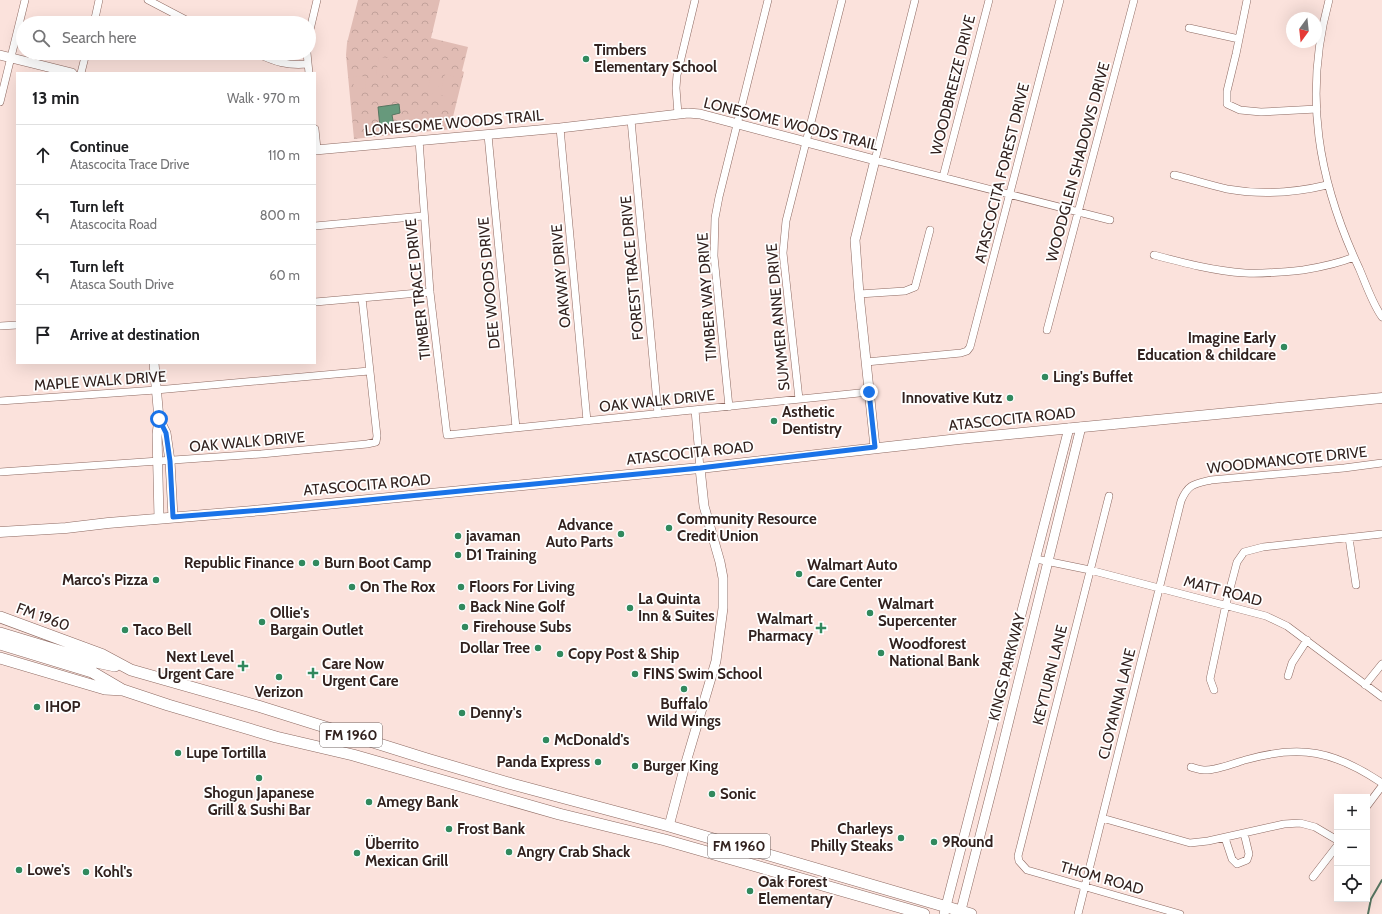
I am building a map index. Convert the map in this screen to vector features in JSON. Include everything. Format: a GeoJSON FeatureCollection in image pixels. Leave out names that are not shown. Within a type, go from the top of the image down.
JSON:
{"type":"FeatureCollection","features":[{"type":"Feature","properties":{"kind":"main road","name":"ATASCOCITA ROAD"},"geometry":{"type":"LineString","coordinates":[[0,532],[66,528],[159,518],[264,510],[700,468],[875,447],[1382,398]]}},
{"type":"Feature","properties":{"kind":"main road","name":"FM 1960"},"geometry":{"type":"LineString","coordinates":[[0,617],[103,656],[131,670],[258,706],[498,780],[670,826],[945,910],[964,913]]}},
{"type":"Feature","properties":{"kind":"main road"},"geometry":{"type":"LineString","coordinates":[[0,633],[96,662],[131,670]]}},
{"type":"Feature","properties":{"kind":"main road"},"geometry":{"type":"LineString","coordinates":[[0,644],[92,672],[123,690]]}},
{"type":"Feature","properties":{"kind":"main road","name":"FM 1960"},"geometry":{"type":"LineString","coordinates":[[0,658],[105,689],[123,690],[276,737],[353,756],[559,814],[665,840],[924,914]]}},
{"type":"Feature","properties":{"kind":"street"},"geometry":{"type":"LineString","coordinates":[[21,16],[25,0]]}},
{"type":"Feature","properties":{"kind":"street"},"geometry":{"type":"LineString","coordinates":[[96,16],[99,0]]}},
{"type":"Feature","properties":{"kind":"street"},"geometry":{"type":"LineString","coordinates":[[148,0],[179,16]]}},
{"type":"Feature","properties":{"kind":"street"},"geometry":{"type":"LineString","coordinates":[[313,16],[317,0]]}},
{"type":"Feature","properties":{"kind":"street"},"geometry":{"type":"LineString","coordinates":[[678,114],[676,88],[677,75],[695,0]]}},
{"type":"Feature","properties":{"kind":"street","name":"TIMBER WAY DRIVE"},"geometry":{"type":"LineString","coordinates":[[728,407],[713,242],[715,218],[768,0]]}},
{"type":"Feature","properties":{"kind":"street","name":"SUMMER ANNE DRIVE"},"geometry":{"type":"LineString","coordinates":[[799,399],[784,253],[786,221],[842,0]]}},
{"type":"Feature","properties":{"kind":"street"},"geometry":{"type":"LineString","coordinates":[[875,447],[859,294],[855,240],[915,0]]}},
{"type":"Feature","properties":{"kind":"street","name":"WOODBREEZE DRIVE"},"geometry":{"type":"LineString","coordinates":[[943,177],[989,0]]}},
{"type":"Feature","properties":{"kind":"street","name":"ATASCOCITA FOREST DRIVE"},"geometry":{"type":"LineString","coordinates":[[866,362],[961,354],[967,351],[973,337],[1060,0]]}},
{"type":"Feature","properties":{"kind":"street","name":"WOODGLEN SHADOWS DRIVE"},"geometry":{"type":"LineString","coordinates":[[1047,330],[1134,0]]}},
{"type":"Feature","properties":{"kind":"street"},"geometry":{"type":"LineString","coordinates":[[1247,0],[1240,38],[1227,91],[1227,104],[1240,110],[1261,112],[1317,109]]}},
{"type":"Feature","properties":{"kind":"street"},"geometry":{"type":"LineString","coordinates":[[1329,0],[1321,34],[1318,58],[1317,109],[1319,139],[1328,184],[1344,234],[1382,318]]}},
{"type":"Feature","properties":{"kind":"street"},"geometry":{"type":"LineString","coordinates":[[1189,28],[1240,38]]}},
{"type":"Feature","properties":{"kind":"street"},"geometry":{"type":"LineString","coordinates":[[0,102],[16,37]]}},
{"type":"Feature","properties":{"kind":"street"},"geometry":{"type":"LineString","coordinates":[[0,55],[16,59]]}},
{"type":"Feature","properties":{"kind":"street"},"geometry":{"type":"LineString","coordinates":[[19,60],[68,72]]}},
{"type":"Feature","properties":{"kind":"street"},"geometry":{"type":"LineString","coordinates":[[81,72],[84,60]]}},
{"type":"Feature","properties":{"kind":"street"},"geometry":{"type":"LineString","coordinates":[[271,60],[288,65],[308,64]]}},
{"type":"Feature","properties":{"kind":"street"},"geometry":{"type":"LineString","coordinates":[[308,60],[309,72]]}},
{"type":"Feature","properties":{"kind":"street","name":"LONESOME WOODS TRAIL"},"geometry":{"type":"LineString","coordinates":[[316,150],[560,128],[678,114],[700,114],[1110,220]]}},
{"type":"Feature","properties":{"kind":"street","name":"FOREST TRACE DRIVE"},"geometry":{"type":"LineString","coordinates":[[631,120],[658,414]]}},
{"type":"Feature","properties":{"kind":"street","name":"OAKWAY DRIVE"},"geometry":{"type":"LineString","coordinates":[[560,128],[587,421]]}},
{"type":"Feature","properties":{"kind":"street","name":"DEE WOODS DRIVE"},"geometry":{"type":"LineString","coordinates":[[488,135],[516,428]]}},
{"type":"Feature","properties":{"kind":"street","name":"TIMBER TRACE DRIVE"},"geometry":{"type":"LineString","coordinates":[[418,140],[430,292],[447,435]]}},
{"type":"Feature","properties":{"kind":"street"},"geometry":{"type":"LineString","coordinates":[[1174,175],[1226,189],[1253,192],[1294,192],[1328,184]]}},
{"type":"Feature","properties":{"kind":"street"},"geometry":{"type":"LineString","coordinates":[[316,226],[423,216]]}},
{"type":"Feature","properties":{"kind":"street"},"geometry":{"type":"LineString","coordinates":[[859,294],[905,291],[915,287],[930,230]]}},
{"type":"Feature","properties":{"kind":"street"},"geometry":{"type":"LineString","coordinates":[[1154,255],[1207,268],[1254,273],[1316,268],[1342,262],[1354,257]]}},
{"type":"Feature","properties":{"kind":"street"},"geometry":{"type":"LineString","coordinates":[[316,302],[430,292]]}},
{"type":"Feature","properties":{"kind":"street"},"geometry":{"type":"LineString","coordinates":[[362,298],[369,371]]}},
{"type":"Feature","properties":{"kind":"street"},"geometry":{"type":"LineString","coordinates":[[0,326],[16,325]]}},
{"type":"Feature","properties":{"kind":"street"},"geometry":{"type":"LineString","coordinates":[[154,364],[159,419],[157,434],[159,518]]}},
{"type":"Feature","properties":{"kind":"street","name":"OAK WALK DRIVE"},"geometry":{"type":"LineString","coordinates":[[0,472],[261,454],[376,442],[377,436],[369,371]]}},
{"type":"Feature","properties":{"kind":"street","name":"MAPLE WALK DRIVE"},"geometry":{"type":"LineString","coordinates":[[0,401],[156,390],[369,371]]}},
{"type":"Feature","properties":{"kind":"street","name":"OAK WALK DRIVE"},"geometry":{"type":"LineString","coordinates":[[447,435],[869,392]]}},
{"type":"Feature","properties":{"kind":"street"},"geometry":{"type":"LineString","coordinates":[[670,826],[684,769],[716,661],[723,608],[723,578],[704,506],[695,410]]}},
{"type":"Feature","properties":{"kind":"street"},"geometry":{"type":"LineString","coordinates":[[159,419],[166,433],[170,461],[173,517]]}},
{"type":"Feature","properties":{"kind":"street","name":"KINGS PARKWAY"},"geometry":{"type":"LineString","coordinates":[[964,913],[996,773],[1081,427]]}},
{"type":"Feature","properties":{"kind":"street","name":"KINGS PARKWAY"},"geometry":{"type":"LineString","coordinates":[[945,910],[1069,428]]}},
{"type":"Feature","properties":{"kind":"street","name":"WOODMANCOTE DRIVE"},"geometry":{"type":"LineString","coordinates":[[1181,501],[1186,490],[1198,483],[1211,480],[1344,468],[1382,463]]}},
{"type":"Feature","properties":{"kind":"street","name":"KEYTURN LANE"},"geometry":{"type":"LineString","coordinates":[[1019,861],[1018,856],[1109,496]]}},
{"type":"Feature","properties":{"kind":"street","name":"CLOYANNA LANE"},"geometry":{"type":"LineString","coordinates":[[1078,914],[1181,501]]}},
{"type":"Feature","properties":{"kind":"street"},"geometry":{"type":"LineString","coordinates":[[1214,690],[1210,679],[1226,604],[1239,558],[1244,552],[1252,549],[1382,534]]}},
{"type":"Feature","properties":{"kind":"street"},"geometry":{"type":"LineString","coordinates":[[1349,538],[1356,585]]}},
{"type":"Feature","properties":{"kind":"street","name":"MATT ROAD"},"geometry":{"type":"LineString","coordinates":[[1036,559],[1048,560],[1226,604],[1277,620],[1307,640],[1382,697]]}},
{"type":"Feature","properties":{"kind":"street"},"geometry":{"type":"LineString","coordinates":[[1288,676],[1292,663],[1307,640]]}},
{"type":"Feature","properties":{"kind":"street"},"geometry":{"type":"LineString","coordinates":[[1365,685],[1382,664]]}},
{"type":"Feature","properties":{"kind":"street"},"geometry":{"type":"LineString","coordinates":[[1192,767],[1205,770],[1277,752],[1309,752],[1326,754],[1345,761],[1364,771],[1382,785],[1370,802]]}},
{"type":"Feature","properties":{"kind":"street"},"geometry":{"type":"LineString","coordinates":[[1102,818],[1190,843],[1200,843],[1225,838],[1284,824],[1300,823],[1315,827],[1334,838]]}},
{"type":"Feature","properties":{"kind":"street"},"geometry":{"type":"LineString","coordinates":[[1225,838],[1232,859],[1238,864],[1247,860],[1249,854],[1244,833]]}},
{"type":"Feature","properties":{"kind":"street"},"geometry":{"type":"LineString","coordinates":[[1313,878],[1334,850]]}},
{"type":"Feature","properties":{"kind":"street","name":"THOM ROAD"},"geometry":{"type":"LineString","coordinates":[[1019,861],[1027,870],[1180,914]]}},
{"type":"Feature","properties":{"kind":"green space"},"geometry":{"type":"Polygon","coordinates":[[[358,0],[440,0],[431,38],[468,47],[462,71],[464,72],[450,129],[354,139],[346,55],[347,43],[358,0]]]}},
{"type":"Feature","properties":{"kind":"green space"},"geometry":{"type":"Polygon","coordinates":[[[379,57],[389,58],[386,76],[376,74],[379,57]]]}},
{"type":"Feature","properties":{"kind":"green space"},"geometry":{"type":"Polygon","coordinates":[[[432,71],[442,74],[437,94],[427,92],[432,71]]]}},
{"type":"Feature","properties":{"kind":"green space"},"geometry":{"type":"Polygon","coordinates":[[[445,74],[454,77],[449,97],[440,95],[445,74]]]}},
{"type":"Feature","properties":{"kind":"green space"},"geometry":{"type":"Polygon","coordinates":[[[365,76],[366,88],[354,89],[353,77],[365,76]]]}},
{"type":"Feature","properties":{"kind":"shaded area"},"geometry":{"type":"Polygon","coordinates":[[[399,104],[400,113],[392,115],[394,126],[380,127],[378,107],[399,104]]]}},
{"type":"Feature","properties":{"kind":"waterway"},"geometry":{"type":"LineString","coordinates":[[1368,914],[1371,899],[1382,880]]}},
{"type":"Feature","properties":{"kind":"place","name":"Timbers Elementary School"},"geometry":{"type":"Point","coordinates":[586,59]}},
{"type":"Feature","properties":{"kind":"place","name":"Imagine Early Education & childcare"},"geometry":{"type":"Point","coordinates":[1284,347]}},
{"type":"Feature","properties":{"kind":"place","name":"Ling's Buffet"},"geometry":{"type":"Point","coordinates":[1045,377]}},
{"type":"Feature","properties":{"kind":"place","name":"Innovative Kutz"},"geometry":{"type":"Point","coordinates":[1010,398]}},
{"type":"Feature","properties":{"kind":"place","name":"Asthetic Dentistry"},"geometry":{"type":"Point","coordinates":[774,421]}},
{"type":"Feature","properties":{"kind":"place","name":"Community Resource Credit Union"},"geometry":{"type":"Point","coordinates":[669,528]}},
{"type":"Feature","properties":{"kind":"place","name":"Advance Auto Parts"},"geometry":{"type":"Point","coordinates":[621,534]}},
{"type":"Feature","properties":{"kind":"place","name":"javaman"},"geometry":{"type":"Point","coordinates":[458,536]}},
{"type":"Feature","properties":{"kind":"place","name":"D1 Training"},"geometry":{"type":"Point","coordinates":[458,555]}},
{"type":"Feature","properties":{"kind":"place","name":"Republic Finance"},"geometry":{"type":"Point","coordinates":[302,563]}},
{"type":"Feature","properties":{"kind":"place","name":"Burn Boot Camp"},"geometry":{"type":"Point","coordinates":[316,563]}},
{"type":"Feature","properties":{"kind":"place","name":"Walmart Auto Care Center"},"geometry":{"type":"Point","coordinates":[799,574]}},
{"type":"Feature","properties":{"kind":"place","name":"Marco's Pizza"},"geometry":{"type":"Point","coordinates":[156,580]}},
{"type":"Feature","properties":{"kind":"place","name":"On The Rox"},"geometry":{"type":"Point","coordinates":[352,587]}},
{"type":"Feature","properties":{"kind":"place","name":"Floors For Living"},"geometry":{"type":"Point","coordinates":[461,587]}},
{"type":"Feature","properties":{"kind":"place","name":"Back Nine Golf"},"geometry":{"type":"Point","coordinates":[462,607]}},
{"type":"Feature","properties":{"kind":"place","name":"La Quinta Inn & Suites"},"geometry":{"type":"Point","coordinates":[630,608]}},
{"type":"Feature","properties":{"kind":"place","name":"Walmart Supercenter"},"geometry":{"type":"Point","coordinates":[870,613]}},
{"type":"Feature","properties":{"kind":"place","name":"Ollie's Bargain Outlet"},"geometry":{"type":"Point","coordinates":[262,622]}},
{"type":"Feature","properties":{"kind":"place","name":"Firehouse Subs"},"geometry":{"type":"Point","coordinates":[465,627]}},
{"type":"Feature","properties":{"kind":"place","name":"Walmart Pharmacy"},"geometry":{"type":"Point","coordinates":[821,628]}},
{"type":"Feature","properties":{"kind":"place","name":"Taco Bell"},"geometry":{"type":"Point","coordinates":[125,630]}},
{"type":"Feature","properties":{"kind":"place","name":"Dollar Tree"},"geometry":{"type":"Point","coordinates":[538,648]}},
{"type":"Feature","properties":{"kind":"place","name":"Woodforest National Bank"},"geometry":{"type":"Point","coordinates":[881,653]}},
{"type":"Feature","properties":{"kind":"place","name":"Copy Post & Ship"},"geometry":{"type":"Point","coordinates":[560,654]}},
{"type":"Feature","properties":{"kind":"place","name":"Next Level Urgent Care"},"geometry":{"type":"Point","coordinates":[243,666]}},
{"type":"Feature","properties":{"kind":"place","name":"Care Now Urgent Care"},"geometry":{"type":"Point","coordinates":[313,673]}},
{"type":"Feature","properties":{"kind":"place","name":"FINS Swim School"},"geometry":{"type":"Point","coordinates":[635,674]}},
{"type":"Feature","properties":{"kind":"place","name":"Verizon"},"geometry":{"type":"Point","coordinates":[279,677]}},
{"type":"Feature","properties":{"kind":"place","name":"Buffalo Wild Wings"},"geometry":{"type":"Point","coordinates":[684,689]}},
{"type":"Feature","properties":{"kind":"place","name":"IHOP"},"geometry":{"type":"Point","coordinates":[37,707]}},
{"type":"Feature","properties":{"kind":"place","name":"Denny's"},"geometry":{"type":"Point","coordinates":[462,713]}},
{"type":"Feature","properties":{"kind":"place","name":"McDonald's"},"geometry":{"type":"Point","coordinates":[546,740]}},
{"type":"Feature","properties":{"kind":"place","name":"Lupe Tortilla"},"geometry":{"type":"Point","coordinates":[178,753]}},
{"type":"Feature","properties":{"kind":"place","name":"Panda Express"},"geometry":{"type":"Point","coordinates":[598,762]}},
{"type":"Feature","properties":{"kind":"place","name":"Burger King"},"geometry":{"type":"Point","coordinates":[635,766]}},
{"type":"Feature","properties":{"kind":"place","name":"Shogun Japanese Grill & Sushi Bar"},"geometry":{"type":"Point","coordinates":[259,778]}},
{"type":"Feature","properties":{"kind":"place","name":"Sonic"},"geometry":{"type":"Point","coordinates":[712,794]}},
{"type":"Feature","properties":{"kind":"place","name":"Amegy Bank"},"geometry":{"type":"Point","coordinates":[369,802]}},
{"type":"Feature","properties":{"kind":"place","name":"Frost Bank"},"geometry":{"type":"Point","coordinates":[449,829]}},
{"type":"Feature","properties":{"kind":"place","name":"Charleys Philly Steaks"},"geometry":{"type":"Point","coordinates":[901,838]}},
{"type":"Feature","properties":{"kind":"place","name":"9Round"},"geometry":{"type":"Point","coordinates":[934,842]}},
{"type":"Feature","properties":{"kind":"place","name":"Angry Crab Shack"},"geometry":{"type":"Point","coordinates":[509,852]}},
{"type":"Feature","properties":{"kind":"place","name":"Überrito Mexican Grill"},"geometry":{"type":"Point","coordinates":[357,853]}},
{"type":"Feature","properties":{"kind":"place","name":"Lowe's"},"geometry":{"type":"Point","coordinates":[19,870]}},
{"type":"Feature","properties":{"kind":"place","name":"Kohl's"},"geometry":{"type":"Point","coordinates":[86,872]}},
{"type":"Feature","properties":{"kind":"place","name":"Oak Forest Elementary"},"geometry":{"type":"Point","coordinates":[750,891]}},
{"type":"Feature","properties":{"kind":"route"},"geometry":{"type":"LineString","coordinates":[[159,419],[166,433],[170,461],[173,517],[264,510],[700,468],[875,447],[869,392]]}}]}
